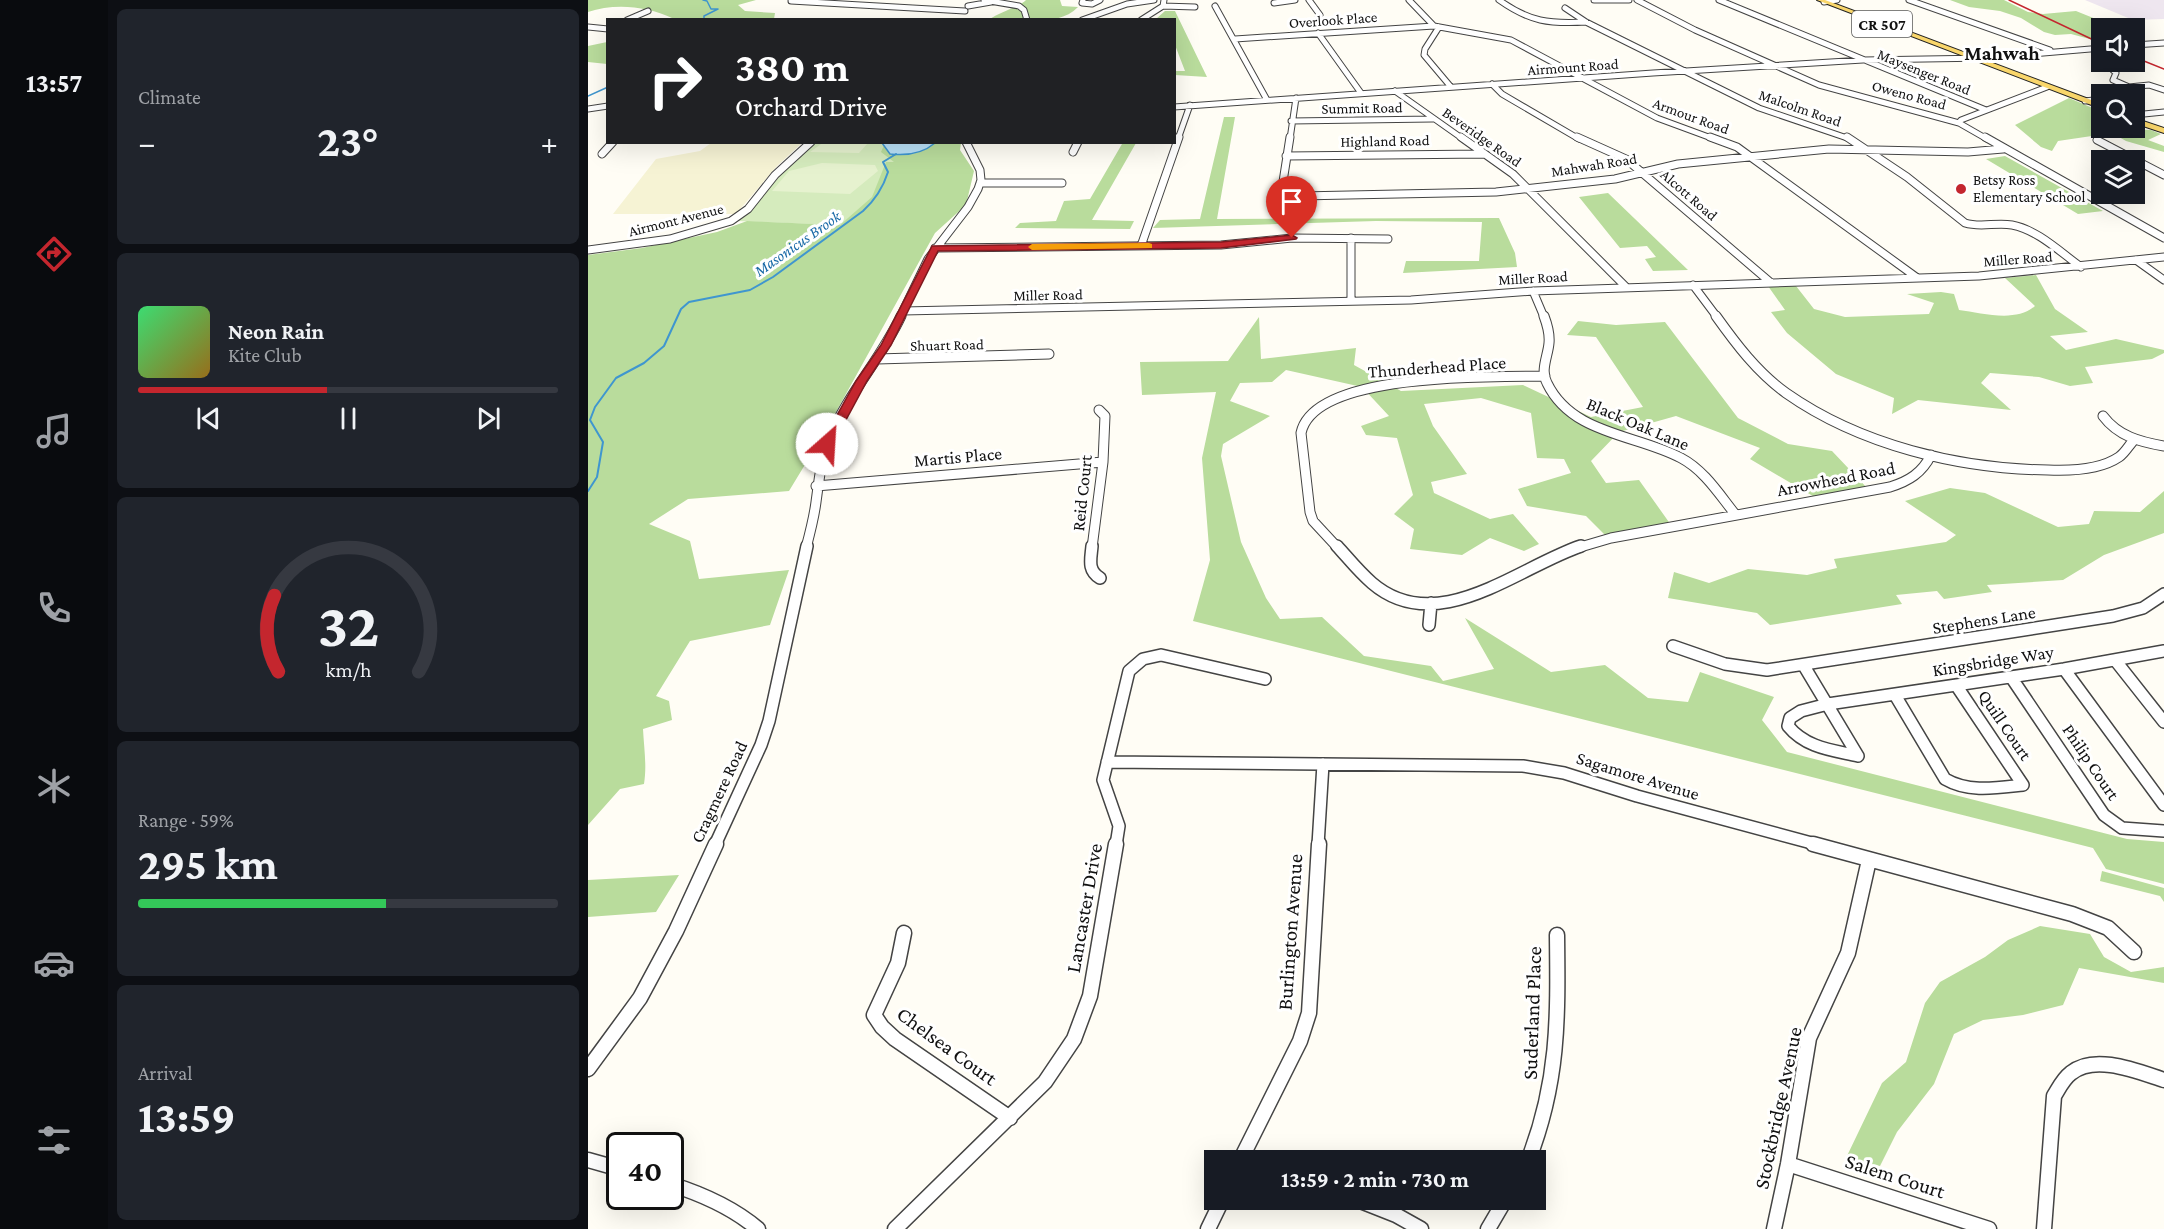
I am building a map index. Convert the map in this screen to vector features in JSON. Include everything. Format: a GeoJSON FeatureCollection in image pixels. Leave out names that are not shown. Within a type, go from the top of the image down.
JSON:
{"type":"FeatureCollection","features":[{"type":"Feature","properties":{"kind":"main road","name":"CR 507"},"geometry":{"type":"LineString","coordinates":[[1822,1],[2091,103]]}},
{"type":"Feature","properties":{"kind":"main road"},"geometry":{"type":"LineString","coordinates":[[2145,124],[2164,131]]}},
{"type":"Feature","properties":{"kind":"street"},"geometry":{"type":"LineString","coordinates":[[984,0],[1005,2],[1022,8],[1026,18]]}},
{"type":"Feature","properties":{"kind":"street"},"geometry":{"type":"LineString","coordinates":[[1083,0],[1082,3],[1086,4],[1100,0]]}},
{"type":"Feature","properties":{"kind":"street"},"geometry":{"type":"LineString","coordinates":[[1089,18],[1127,4],[1154,0]]}},
{"type":"Feature","properties":{"kind":"street"},"geometry":{"type":"LineString","coordinates":[[1274,3],[1295,0]]}},
{"type":"Feature","properties":{"kind":"street"},"geometry":{"type":"LineString","coordinates":[[1310,0],[1320,15],[1318,18]]}},
{"type":"Feature","properties":{"kind":"street"},"geometry":{"type":"LineString","coordinates":[[1409,0],[1437,27],[1424,55],[1451,87]]}},
{"type":"Feature","properties":{"kind":"street"},"geometry":{"type":"LineString","coordinates":[[1499,0],[1520,16],[1528,19],[1554,23],[1586,22]]}},
{"type":"Feature","properties":{"kind":"street"},"geometry":{"type":"LineString","coordinates":[[1594,0],[1629,0]]}},
{"type":"Feature","properties":{"kind":"street","name":"Oweno Road"},"geometry":{"type":"LineString","coordinates":[[1638,0],[1695,30],[1828,88],[1959,123],[2164,238]]}},
{"type":"Feature","properties":{"kind":"street","name":"Maysenger Road"},"geometry":{"type":"LineString","coordinates":[[1719,0],[1986,110]]}},
{"type":"Feature","properties":{"kind":"street"},"geometry":{"type":"LineString","coordinates":[[1822,1],[1837,0]]}},
{"type":"Feature","properties":{"kind":"street"},"geometry":{"type":"LineString","coordinates":[[1909,0],[2055,52]]}},
{"type":"Feature","properties":{"kind":"street"},"geometry":{"type":"LineString","coordinates":[[791,1],[968,5],[1005,2]]}},
{"type":"Feature","properties":{"kind":"street"},"geometry":{"type":"LineString","coordinates":[[1144,18],[1164,3],[1195,7]]}},
{"type":"Feature","properties":{"kind":"street"},"geometry":{"type":"LineString","coordinates":[[962,16],[968,5]]}},
{"type":"Feature","properties":{"kind":"street"},"geometry":{"type":"LineString","coordinates":[[1215,6],[1267,100]]}},
{"type":"Feature","properties":{"kind":"street","name":"Malcolm Road"},"geometry":{"type":"LineString","coordinates":[[1564,8],[1586,22],[1768,112],[1843,135],[1918,185],[1965,223],[1976,226],[2004,224],[2023,228],[2081,267]]}},
{"type":"Feature","properties":{"kind":"street"},"geometry":{"type":"LineString","coordinates":[[632,18],[648,11]]}},
{"type":"Feature","properties":{"kind":"street"},"geometry":{"type":"LineString","coordinates":[[1104,18],[1109,12]]}},
{"type":"Feature","properties":{"kind":"street"},"geometry":{"type":"LineString","coordinates":[[588,27],[606,28]]}},
{"type":"Feature","properties":{"kind":"street","name":"Overlook Place"},"geometry":{"type":"LineString","coordinates":[[1235,39],[1437,27]]}},
{"type":"Feature","properties":{"kind":"street","name":"Armour Road"},"geometry":{"type":"LineString","coordinates":[[1437,27],[1511,39],[1657,118],[1731,144],[1916,277]]}},
{"type":"Feature","properties":{"kind":"street"},"geometry":{"type":"LineString","coordinates":[[1318,33],[1361,93]]}},
{"type":"Feature","properties":{"kind":"street"},"geometry":{"type":"LineString","coordinates":[[2145,44],[2164,43]]}},
{"type":"Feature","properties":{"kind":"street","name":"Airmount Road"},"geometry":{"type":"LineString","coordinates":[[1176,107],[1774,65],[1863,60],[1973,58],[2091,49]]}},
{"type":"Feature","properties":{"kind":"street"},"geometry":{"type":"LineString","coordinates":[[2078,50],[2089,54]]}},
{"type":"Feature","properties":{"kind":"street"},"geometry":{"type":"LineString","coordinates":[[2115,72],[2113,80],[2122,84]]}},
{"type":"Feature","properties":{"kind":"street","name":"Alcott Road"},"geometry":{"type":"LineString","coordinates":[[1492,84],[1502,94],[1582,141],[1618,155],[1643,172],[1669,197],[1770,282]]}},
{"type":"Feature","properties":{"kind":"street"},"geometry":{"type":"LineString","coordinates":[[2145,85],[2164,90]]}},
{"type":"Feature","properties":{"kind":"street"},"geometry":{"type":"LineString","coordinates":[[1959,123],[1986,110],[2047,87]]}},
{"type":"Feature","properties":{"kind":"street","name":"Beveridge Road"},"geometry":{"type":"LineString","coordinates":[[1395,91],[1529,188],[1575,238],[1626,287]]}},
{"type":"Feature","properties":{"kind":"street","name":"Mahwah Road"},"geometry":{"type":"LineString","coordinates":[[1296,98],[1282,188],[1286,192],[1300,196],[1458,194],[1529,188],[1615,179],[1665,166],[1830,149],[1968,152],[2003,149]]}},
{"type":"Feature","properties":{"kind":"street"},"geometry":{"type":"LineString","coordinates":[[2085,101],[2091,100]]}},
{"type":"Feature","properties":{"kind":"street"},"geometry":{"type":"LineString","coordinates":[[1141,246],[1190,105]]}},
{"type":"Feature","properties":{"kind":"street"},"geometry":{"type":"LineString","coordinates":[[588,109],[606,106]]}},
{"type":"Feature","properties":{"kind":"street"},"geometry":{"type":"LineString","coordinates":[[2145,114],[2164,112]]}},
{"type":"Feature","properties":{"kind":"street","name":"Summit Road"},"geometry":{"type":"LineString","coordinates":[[1291,121],[1432,119]]}},
{"type":"Feature","properties":{"kind":"street"},"geometry":{"type":"LineString","coordinates":[[2097,140],[2164,175]]}},
{"type":"Feature","properties":{"kind":"street"},"geometry":{"type":"LineString","coordinates":[[602,154],[611,144]]}},
{"type":"Feature","properties":{"kind":"street","name":"Airmont Avenue"},"geometry":{"type":"LineString","coordinates":[[588,250],[642,243],[728,222],[747,210],[770,180],[809,144]]}},
{"type":"Feature","properties":{"kind":"street"},"geometry":{"type":"LineString","coordinates":[[966,144],[982,174],[980,183],[1062,183]]}},
{"type":"Feature","properties":{"kind":"street"},"geometry":{"type":"LineString","coordinates":[[1073,152],[1077,144]]}},
{"type":"Feature","properties":{"kind":"street","name":"Highland Road"},"geometry":{"type":"LineString","coordinates":[[1286,156],[1485,154]]}},
{"type":"Feature","properties":{"kind":"street"},"geometry":{"type":"LineString","coordinates":[[2150,168],[2164,166]]}},
{"type":"Feature","properties":{"kind":"street","name":"Cragmere Road"},"geometry":{"type":"LineString","coordinates":[[588,1069],[640,998],[671,940],[761,745],[769,721],[816,503],[816,486],[827,444],[835,426],[877,359],[935,248],[974,196],[980,183]]}},
{"type":"Feature","properties":{"kind":"street"},"geometry":{"type":"LineString","coordinates":[[935,248],[1233,244],[1292,238],[1388,240]]}},
{"type":"Feature","properties":{"kind":"street"},"geometry":{"type":"LineString","coordinates":[[1351,238],[1351,301]]}},
{"type":"Feature","properties":{"kind":"street","name":"Miller Road"},"geometry":{"type":"LineString","coordinates":[[903,311],[1432,299],[1533,291],[2004,274],[2164,257]]}},
{"type":"Feature","properties":{"kind":"street"},"geometry":{"type":"LineString","coordinates":[[2136,260],[2164,280]]}},
{"type":"Feature","properties":{"kind":"street"},"geometry":{"type":"LineString","coordinates":[[1693,285],[1757,367],[1785,392],[1855,429],[1891,444],[1931,455],[2032,470],[2074,470],[2098,466],[2119,459],[2131,448],[2134,440]]}},
{"type":"Feature","properties":{"kind":"street"},"geometry":{"type":"LineString","coordinates":[[1533,291],[1549,335],[1545,376]]}},
{"type":"Feature","properties":{"kind":"street","name":"Shuart Road"},"geometry":{"type":"LineString","coordinates":[[877,359],[1018,352],[1049,354]]}},
{"type":"Feature","properties":{"kind":"street","name":"Black Oak Lane"},"geometry":{"type":"LineString","coordinates":[[1545,376],[1559,402],[1573,415],[1593,425],[1671,453],[1690,464],[1735,514]]}},
{"type":"Feature","properties":{"kind":"street","name":"Thunderhead Place"},"geometry":{"type":"LineString","coordinates":[[1545,376],[1436,381],[1366,388],[1342,394],[1322,404],[1314,410],[1304,424],[1301,439],[1310,512],[1318,528],[1381,590],[1404,600],[1431,603],[1454,602],[1479,595],[1548,559],[1590,543],[1735,514]]}},
{"type":"Feature","properties":{"kind":"street","name":"Reid Court"},"geometry":{"type":"LineString","coordinates":[[1099,410],[1105,416],[1090,566],[1094,574],[1100,578]]}},
{"type":"Feature","properties":{"kind":"street"},"geometry":{"type":"LineString","coordinates":[[2103,416],[2107,424],[2134,440],[2164,446]]}},
{"type":"Feature","properties":{"kind":"street","name":"Arrowhead Road"},"geometry":{"type":"LineString","coordinates":[[1735,514],[1890,487],[1920,473],[1926,467],[1931,455]]}},
{"type":"Feature","properties":{"kind":"street","name":"Martis Place"},"geometry":{"type":"LineString","coordinates":[[816,486],[1102,462]]}},
{"type":"Feature","properties":{"kind":"street","name":"Stephens Lane"},"geometry":{"type":"LineString","coordinates":[[1673,646],[1716,662],[1746,669],[1767,670],[2113,616],[2143,608],[2164,594]]}},
{"type":"Feature","properties":{"kind":"street"},"geometry":{"type":"LineString","coordinates":[[1429,625],[1431,603]]}},
{"type":"Feature","properties":{"kind":"street","name":"Kingsbridge Way"},"geometry":{"type":"LineString","coordinates":[[1828,704],[1858,756],[1804,742],[1794,736],[1788,726],[1790,718],[1801,711],[1828,704],[2064,669],[2164,651]]}},
{"type":"Feature","properties":{"kind":"street","name":"Lancaster Drive"},"geometry":{"type":"LineString","coordinates":[[895,1229],[1045,1082],[1074,1039],[1090,996],[1119,826],[1103,780],[1129,671],[1136,662],[1147,657],[1161,655],[1265,679]]}},
{"type":"Feature","properties":{"kind":"street"},"geometry":{"type":"LineString","coordinates":[[2115,660],[2164,722]]}},
{"type":"Feature","properties":{"kind":"street"},"geometry":{"type":"LineString","coordinates":[[1804,666],[1828,704]]}},
{"type":"Feature","properties":{"kind":"street"},"geometry":{"type":"LineString","coordinates":[[2064,669],[2164,805]]}},
{"type":"Feature","properties":{"kind":"street","name":"Philip Court"},"geometry":{"type":"LineString","coordinates":[[2011,677],[2104,814],[2122,828],[2164,831]]}},
{"type":"Feature","properties":{"kind":"street","name":"Quill Court"},"geometry":{"type":"LineString","coordinates":[[1895,695],[1945,779],[1951,784],[1968,789],[2023,785],[1956,686]]}},
{"type":"Feature","properties":{"kind":"street","name":"Sagamore Avenue"},"geometry":{"type":"LineString","coordinates":[[1107,762],[1523,766],[1564,772],[1637,796],[2072,914],[2108,928],[2134,952]]}},
{"type":"Feature","properties":{"kind":"street","name":"Burlington Avenue"},"geometry":{"type":"LineString","coordinates":[[1251,1150],[1300,1041],[1309,1013],[1323,764]]}},
{"type":"Feature","properties":{"kind":"street","name":"Stockbridge Avenue"},"geometry":{"type":"LineString","coordinates":[[1774,1229],[1788,1164],[1809,1038],[1848,953],[1869,860]]}},
{"type":"Feature","properties":{"kind":"street","name":"Chelsea Court"},"geometry":{"type":"LineString","coordinates":[[904,933],[898,963],[874,1015],[895,1039],[1010,1118]]}},
{"type":"Feature","properties":{"kind":"street","name":"Suderland Place"},"geometry":{"type":"LineString","coordinates":[[1532,1150],[1542,1129],[1551,1096],[1557,1052],[1557,935]]}},
{"type":"Feature","properties":{"kind":"street"},"geometry":{"type":"LineString","coordinates":[[2044,1229],[2054,1096],[2063,1080],[2079,1068],[2103,1066],[2164,1080]]}},
{"type":"Feature","properties":{"kind":"street"},"geometry":{"type":"LineString","coordinates":[[588,1160],[606,1165]]}},
{"type":"Feature","properties":{"kind":"street","name":"Salem Court"},"geometry":{"type":"LineString","coordinates":[[1788,1164],[1989,1229]]}},
{"type":"Feature","properties":{"kind":"street"},"geometry":{"type":"LineString","coordinates":[[684,1188],[745,1216],[759,1229]]}},
{"type":"Feature","properties":{"kind":"street"},"geometry":{"type":"LineString","coordinates":[[1208,1229],[1217,1210]]}},
{"type":"Feature","properties":{"kind":"street"},"geometry":{"type":"LineString","coordinates":[[1383,1210],[1421,1229]]}},
{"type":"Feature","properties":{"kind":"street"},"geometry":{"type":"LineString","coordinates":[[1488,1229],[1498,1210]]}},
{"type":"Feature","properties":{"kind":"shaded area"},"geometry":{"type":"Polygon","coordinates":[[[2085,0],[2164,0],[2164,19],[2128,18],[2085,0]]]}},
{"type":"Feature","properties":{"kind":"shaded area"},"geometry":{"type":"Polygon","coordinates":[[[710,144],[801,144],[777,166],[736,214],[613,214],[656,159],[700,151],[710,144]]]}},
{"type":"Feature","properties":{"kind":"green space"},"geometry":{"type":"Polygon","coordinates":[[[588,0],[756,0],[738,5],[745,11],[775,13],[774,18],[672,18],[641,8],[630,7],[609,7],[588,12],[588,0]]]}},
{"type":"Feature","properties":{"kind":"green space"},"geometry":{"type":"Polygon","coordinates":[[[1026,0],[1060,0],[1062,6],[1078,7],[1070,14],[1060,18],[992,18],[1026,0]]]}},
{"type":"Feature","properties":{"kind":"green space"},"geometry":{"type":"Polygon","coordinates":[[[1950,0],[2004,0],[2028,12],[2043,14],[2076,11],[2093,18],[2091,18],[2091,39],[2071,34],[2055,35],[2044,32],[2021,18],[2000,11],[1969,7],[1950,0]]]}},
{"type":"Feature","properties":{"kind":"green space"},"geometry":{"type":"Polygon","coordinates":[[[1165,11],[1175,11],[1207,77],[1176,75],[1176,71],[1185,71],[1176,48],[1176,18],[1157,18],[1165,11]]]}},
{"type":"Feature","properties":{"kind":"green space"},"geometry":{"type":"Polygon","coordinates":[[[606,42],[606,64],[588,62],[588,46],[606,42]]]}},
{"type":"Feature","properties":{"kind":"green space"},"geometry":{"type":"Polygon","coordinates":[[[2069,98],[2091,107],[2091,136],[2058,141],[2052,151],[2041,147],[2015,125],[2069,98]]]}},
{"type":"Feature","properties":{"kind":"green space"},"geometry":{"type":"Polygon","coordinates":[[[1224,117],[1235,117],[1217,219],[1499,218],[1515,253],[1517,267],[1403,273],[1406,261],[1479,261],[1482,222],[1376,221],[1153,228],[1160,220],[1200,219],[1224,117]]]}},
{"type":"Feature","properties":{"kind":"green space"},"geometry":{"type":"Polygon","coordinates":[[[2145,130],[2151,130],[2161,134],[2148,140],[2164,146],[2164,152],[2121,138],[2145,138],[2145,130]]]}},
{"type":"Feature","properties":{"kind":"green space"},"geometry":{"type":"Polygon","coordinates":[[[812,144],[938,144],[880,179],[871,201],[840,225],[735,221],[812,144]]]}},
{"type":"Feature","properties":{"kind":"green space"},"geometry":{"type":"Polygon","coordinates":[[[821,144],[867,144],[859,153],[810,152],[821,144]]]}},
{"type":"Feature","properties":{"kind":"green space"},"geometry":{"type":"Polygon","coordinates":[[[885,144],[961,144],[960,150],[974,171],[966,205],[935,233],[826,430],[789,491],[688,499],[649,524],[690,541],[699,579],[789,570],[770,625],[690,641],[656,696],[669,701],[672,720],[643,729],[644,784],[620,789],[588,825],[588,255],[642,248],[717,232],[747,221],[840,225],[872,197],[886,162],[894,162],[881,152],[885,144]]]}},
{"type":"Feature","properties":{"kind":"green space"},"geometry":{"type":"Polygon","coordinates":[[[1122,144],[1135,144],[1092,220],[1134,221],[1130,229],[1015,228],[1020,223],[1056,221],[1064,201],[1090,199],[1122,144]]]}},
{"type":"Feature","properties":{"kind":"green space"},"geometry":{"type":"Polygon","coordinates":[[[2005,156],[2103,211],[2078,214],[1986,159],[2005,156]]]}},
{"type":"Feature","properties":{"kind":"green space"},"geometry":{"type":"Polygon","coordinates":[[[822,163],[875,165],[878,171],[850,194],[772,191],[789,171],[822,163]]]}},
{"type":"Feature","properties":{"kind":"green space"},"geometry":{"type":"Polygon","coordinates":[[[1608,193],[1688,270],[1653,271],[1645,259],[1656,257],[1647,246],[1620,248],[1579,197],[1608,193]]]}},
{"type":"Feature","properties":{"kind":"green space"},"geometry":{"type":"Polygon","coordinates":[[[2036,275],[2055,309],[2088,332],[2050,336],[2066,350],[2116,339],[2164,350],[2164,353],[2152,359],[2085,367],[2093,383],[2070,386],[2039,377],[1990,373],[1981,383],[2011,410],[1918,400],[1892,414],[1894,398],[1836,374],[1787,333],[1771,312],[1785,310],[1768,286],[1796,286],[1814,309],[1845,317],[1929,314],[1934,303],[1907,294],[1941,292],[1954,294],[1959,310],[2009,316],[2035,306],[2005,278],[2036,275]]]}},
{"type":"Feature","properties":{"kind":"green space"},"geometry":{"type":"Polygon","coordinates":[[[1259,317],[1261,359],[1356,348],[1354,365],[1401,391],[1523,385],[1591,417],[1643,407],[1596,337],[1567,335],[1578,321],[1616,325],[1665,322],[1738,418],[1788,444],[1832,451],[1868,489],[1818,499],[1750,459],[1760,448],[1676,416],[1619,432],[1591,461],[1606,483],[1639,480],[1671,525],[1608,538],[1586,516],[1527,506],[1518,489],[1571,473],[1564,459],[1537,458],[1531,413],[1481,398],[1424,404],[1433,426],[1467,474],[1431,482],[1434,493],[1490,519],[1513,514],[1539,544],[1524,551],[1490,538],[1462,555],[1410,549],[1414,529],[1394,514],[1413,495],[1397,438],[1366,435],[1361,426],[1389,416],[1362,387],[1286,370],[1272,382],[1240,383],[1230,401],[1270,416],[1223,444],[1221,456],[1241,542],[1266,598],[1280,619],[1322,617],[1364,656],[1431,666],[1443,681],[1494,669],[1465,618],[1551,672],[1605,665],[1648,698],[1688,702],[1700,672],[1774,697],[1762,720],[1787,752],[2127,839],[2164,842],[2164,884],[2106,869],[2093,848],[1193,621],[1210,560],[1202,458],[1216,392],[1142,395],[1140,362],[1228,361],[1259,317]]]}},
{"type":"Feature","properties":{"kind":"green space"},"geometry":{"type":"Polygon","coordinates":[[[1950,488],[1985,493],[2058,527],[2089,524],[2094,511],[2140,512],[2164,491],[2164,533],[2104,555],[2063,580],[1987,585],[1992,592],[1944,599],[1937,591],[1896,595],[1902,604],[1770,625],[1757,613],[1668,598],[1674,572],[1709,583],[1748,569],[1807,575],[1837,568],[1834,559],[1946,542],[1956,535],[1905,501],[1950,488]]]}},
{"type":"Feature","properties":{"kind":"green space"},"geometry":{"type":"Polygon","coordinates":[[[2102,871],[2164,888],[2164,902],[2160,896],[2100,881],[2102,871]]]}},
{"type":"Feature","properties":{"kind":"green space"},"geometry":{"type":"Polygon","coordinates":[[[679,875],[656,912],[588,917],[588,880],[679,875]]]}},
{"type":"Feature","properties":{"kind":"green space"},"geometry":{"type":"Polygon","coordinates":[[[2040,926],[2090,934],[2104,957],[2131,972],[2164,967],[2164,983],[2079,968],[2063,1005],[2023,1015],[1983,1020],[1954,1034],[1934,1084],[1897,1132],[1880,1166],[1846,1158],[1882,1083],[1906,1062],[1925,1003],[1940,982],[1985,957],[2008,940],[2040,926]]]}},
{"type":"Feature","properties":{"kind":"water"},"geometry":{"type":"Polygon","coordinates":[[[883,144],[934,144],[920,152],[890,154],[883,144]]]}},
{"type":"Feature","properties":{"kind":"waterway"},"geometry":{"type":"LineString","coordinates":[[703,0],[707,1],[711,9],[718,9],[704,18]]}},
{"type":"Feature","properties":{"kind":"waterway"},"geometry":{"type":"LineString","coordinates":[[588,96],[606,88]]}},
{"type":"Feature","properties":{"kind":"waterway","name":"Masonicus Brook"},"geometry":{"type":"LineString","coordinates":[[588,491],[597,477],[603,442],[590,420],[595,407],[616,378],[644,363],[664,346],[681,309],[689,302],[750,290],[773,277],[863,211],[878,193],[886,178],[888,172],[883,162],[896,154]]}},
{"type":"Feature","properties":{"kind":"railway"},"geometry":{"type":"LineString","coordinates":[[2009,0],[2091,39]]}},
{"type":"Feature","properties":{"kind":"railway"},"geometry":{"type":"LineString","coordinates":[[2145,61],[2164,69]]}},
{"type":"Feature","properties":{"kind":"slow traffic"},"geometry":{"type":"LineString","coordinates":[[1032,247],[1149,246]]}},
{"type":"Feature","properties":{"kind":"place","name":"Betsy Ross Elementary School"},"geometry":{"type":"Point","coordinates":[1961,189]}},
{"type":"Feature","properties":{"kind":"district","name":"Mahwah"},"geometry":{"type":"Point","coordinates":[2002,53]}},
{"type":"Feature","properties":{"kind":"route"},"geometry":{"type":"LineString","coordinates":[[827,444],[861,381],[886,345],[935,248],[1221,245],[1292,238]]}}]}
